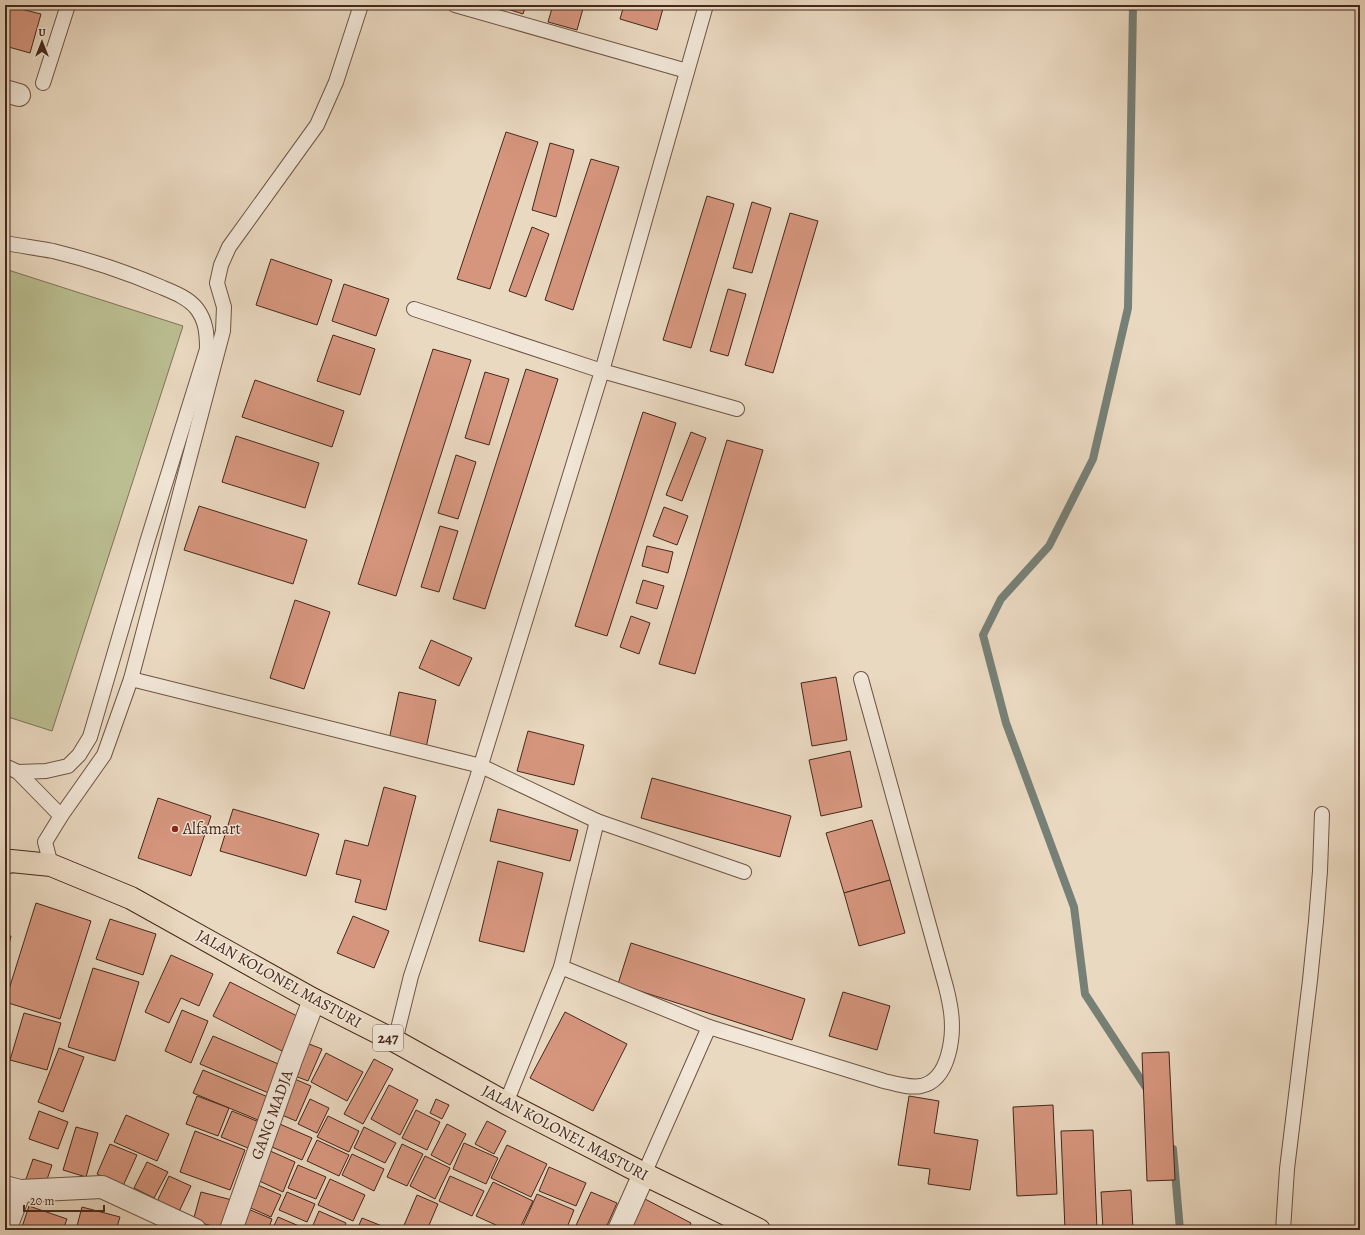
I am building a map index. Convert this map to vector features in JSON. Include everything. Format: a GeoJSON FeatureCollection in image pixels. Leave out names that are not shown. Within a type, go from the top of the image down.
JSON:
{"type":"FeatureCollection","features":[{"type":"Feature","properties":{"kind":"main road","name":"JALAN KOLONEL MASTURI"},"geometry":{"type":"LineString","coordinates":[[7,861],[51,866],[131,898],[314,1000],[395,1041],[506,1103],[644,1174],[759,1230]]}},
{"type":"Feature","properties":{"kind":"street","name":"GANG MADJA"},"geometry":{"type":"LineString","coordinates":[[231,1230],[314,1000]]}},
{"type":"Feature","properties":{"kind":"street"},"geometry":{"type":"LineString","coordinates":[[619,1230],[644,1174]]}},
{"type":"Feature","properties":{"kind":"street"},"geometry":{"type":"LineString","coordinates":[[5,1230],[12,1189],[102,1187],[195,1230]]}},
{"type":"Feature","properties":{"kind":"lane"},"geometry":{"type":"LineString","coordinates":[[43,82],[68,5]]}},
{"type":"Feature","properties":{"kind":"lane"},"geometry":{"type":"LineString","coordinates":[[51,866],[45,842],[61,816],[104,756],[132,679],[223,331],[224,307],[217,283],[221,265],[229,247],[316,124],[336,82],[361,5]]}},
{"type":"Feature","properties":{"kind":"lane"},"geometry":{"type":"LineString","coordinates":[[395,1041],[411,976],[481,766],[602,371],[706,5]]}},
{"type":"Feature","properties":{"kind":"lane"},"geometry":{"type":"LineString","coordinates":[[464,6],[687,71]]}},
{"type":"Feature","properties":{"kind":"lane"},"geometry":{"type":"LineString","coordinates":[[5,243],[53,251],[83,259],[134,275],[174,292],[196,307],[204,319],[207,330],[207,349],[146,542],[90,737],[79,755],[68,766],[46,771],[18,772]]}},
{"type":"Feature","properties":{"kind":"lane"},"geometry":{"type":"LineString","coordinates":[[414,309],[602,371],[737,410]]}},
{"type":"Feature","properties":{"kind":"lane"},"geometry":{"type":"LineString","coordinates":[[132,679],[481,766],[597,821],[744,872]]}},
{"type":"Feature","properties":{"kind":"lane"},"geometry":{"type":"LineString","coordinates":[[561,967],[709,1027],[884,1081],[904,1086],[922,1086],[934,1080],[942,1070],[948,1056],[951,1037],[951,1012],[946,987],[861,679]]}},
{"type":"Feature","properties":{"kind":"lane"},"geometry":{"type":"LineString","coordinates":[[5,766],[18,772],[61,816]]}},
{"type":"Feature","properties":{"kind":"lane"},"geometry":{"type":"LineString","coordinates":[[1283,1230],[1287,1169],[1315,928],[1320,871],[1322,814]]}},
{"type":"Feature","properties":{"kind":"lane"},"geometry":{"type":"LineString","coordinates":[[506,1103],[561,967],[597,821]]}},
{"type":"Feature","properties":{"kind":"lane"},"geometry":{"type":"LineString","coordinates":[[644,1174],[709,1027]]}},
{"type":"Feature","properties":{"kind":"green space"},"geometry":{"type":"Polygon","coordinates":[[[5,269],[183,326],[52,731],[5,716],[5,269]]]}},
{"type":"Feature","properties":{"kind":"building"},"geometry":{"type":"Polygon","coordinates":[[[5,5],[41,14],[30,53],[5,46],[5,5]]]}},
{"type":"Feature","properties":{"kind":"building"},"geometry":{"type":"Polygon","coordinates":[[[495,5],[526,5],[523,14],[495,5]]]}},
{"type":"Feature","properties":{"kind":"building"},"geometry":{"type":"Polygon","coordinates":[[[553,5],[584,5],[577,30],[548,22],[553,5]]]}},
{"type":"Feature","properties":{"kind":"building"},"geometry":{"type":"Polygon","coordinates":[[[624,5],[664,5],[657,30],[620,19],[624,5]]]}},
{"type":"Feature","properties":{"kind":"building"},"geometry":{"type":"Polygon","coordinates":[[[506,132],[538,142],[490,289],[457,279],[506,132]]]}},
{"type":"Feature","properties":{"kind":"building"},"geometry":{"type":"Polygon","coordinates":[[[550,143],[574,150],[556,217],[532,210],[550,143]]]}},
{"type":"Feature","properties":{"kind":"building"},"geometry":{"type":"Polygon","coordinates":[[[591,159],[619,167],[573,310],[545,300],[591,159]]]}},
{"type":"Feature","properties":{"kind":"building"},"geometry":{"type":"Polygon","coordinates":[[[707,196],[734,204],[691,348],[663,340],[707,196]]]}},
{"type":"Feature","properties":{"kind":"building"},"geometry":{"type":"Polygon","coordinates":[[[752,202],[771,208],[752,273],[733,268],[752,202]]]}},
{"type":"Feature","properties":{"kind":"building"},"geometry":{"type":"Polygon","coordinates":[[[790,213],[818,221],[773,373],[745,365],[790,213]]]}},
{"type":"Feature","properties":{"kind":"building"},"geometry":{"type":"Polygon","coordinates":[[[532,227],[549,234],[526,297],[509,291],[532,227]]]}},
{"type":"Feature","properties":{"kind":"building"},"geometry":{"type":"Polygon","coordinates":[[[271,259],[332,280],[317,325],[256,305],[271,259]]]}},
{"type":"Feature","properties":{"kind":"building"},"geometry":{"type":"Polygon","coordinates":[[[344,284],[389,299],[376,336],[332,321],[344,284]]]}},
{"type":"Feature","properties":{"kind":"building"},"geometry":{"type":"Polygon","coordinates":[[[728,289],[746,294],[728,356],[710,351],[728,289]]]}},
{"type":"Feature","properties":{"kind":"building"},"geometry":{"type":"Polygon","coordinates":[[[333,335],[375,349],[360,395],[317,381],[333,335]]]}},
{"type":"Feature","properties":{"kind":"building"},"geometry":{"type":"Polygon","coordinates":[[[433,349],[471,360],[396,596],[358,584],[433,349]]]}},
{"type":"Feature","properties":{"kind":"building"},"geometry":{"type":"Polygon","coordinates":[[[526,369],[558,379],[485,609],[453,599],[526,369]]]}},
{"type":"Feature","properties":{"kind":"building"},"geometry":{"type":"Polygon","coordinates":[[[485,372],[509,379],[489,445],[465,438],[485,372]]]}},
{"type":"Feature","properties":{"kind":"building"},"geometry":{"type":"Polygon","coordinates":[[[255,380],[344,411],[332,447],[242,417],[255,380]]]}},
{"type":"Feature","properties":{"kind":"building"},"geometry":{"type":"Polygon","coordinates":[[[643,412],[676,423],[607,636],[575,626],[643,412]]]}},
{"type":"Feature","properties":{"kind":"building"},"geometry":{"type":"Polygon","coordinates":[[[691,432],[706,438],[682,501],[666,495],[691,432]]]}},
{"type":"Feature","properties":{"kind":"building"},"geometry":{"type":"Polygon","coordinates":[[[236,436],[319,463],[305,508],[222,482],[236,436]]]}},
{"type":"Feature","properties":{"kind":"building"},"geometry":{"type":"Polygon","coordinates":[[[727,440],[763,450],[695,674],[659,664],[727,440]]]}},
{"type":"Feature","properties":{"kind":"building"},"geometry":{"type":"Polygon","coordinates":[[[456,455],[476,462],[458,519],[438,513],[456,455]]]}},
{"type":"Feature","properties":{"kind":"building"},"geometry":{"type":"Polygon","coordinates":[[[199,506],[307,540],[293,584],[184,550],[199,506]]]}},
{"type":"Feature","properties":{"kind":"building"},"geometry":{"type":"Polygon","coordinates":[[[664,507],[688,516],[677,545],[653,536],[664,507]]]}},
{"type":"Feature","properties":{"kind":"building"},"geometry":{"type":"Polygon","coordinates":[[[440,526],[458,531],[439,592],[421,587],[440,526]]]}},
{"type":"Feature","properties":{"kind":"building"},"geometry":{"type":"Polygon","coordinates":[[[647,546],[673,552],[668,573],[642,566],[647,546]]]}},
{"type":"Feature","properties":{"kind":"building"},"geometry":{"type":"Polygon","coordinates":[[[643,580],[664,586],[657,609],[636,603],[643,580]]]}},
{"type":"Feature","properties":{"kind":"building"},"geometry":{"type":"Polygon","coordinates":[[[295,600],[330,612],[304,689],[270,678],[295,600]]]}},
{"type":"Feature","properties":{"kind":"building"},"geometry":{"type":"Polygon","coordinates":[[[631,616],[650,623],[639,654],[620,647],[631,616]]]}},
{"type":"Feature","properties":{"kind":"building"},"geometry":{"type":"Polygon","coordinates":[[[431,640],[472,658],[459,686],[419,668],[431,640]]]}},
{"type":"Feature","properties":{"kind":"building"},"geometry":{"type":"Polygon","coordinates":[[[836,677],[847,740],[812,746],[801,683],[836,677]]]}},
{"type":"Feature","properties":{"kind":"building"},"geometry":{"type":"Polygon","coordinates":[[[399,692],[436,700],[426,748],[389,740],[399,692]]]}},
{"type":"Feature","properties":{"kind":"building"},"geometry":{"type":"Polygon","coordinates":[[[528,731],[584,745],[574,785],[517,771],[528,731]]]}},
{"type":"Feature","properties":{"kind":"building"},"geometry":{"type":"Polygon","coordinates":[[[850,751],[862,807],[821,816],[809,760],[850,751]]]}},
{"type":"Feature","properties":{"kind":"building"},"geometry":{"type":"Polygon","coordinates":[[[652,778],[791,816],[780,857],[641,818],[652,778]]]}},
{"type":"Feature","properties":{"kind":"building"},"geometry":{"type":"Polygon","coordinates":[[[384,787],[416,796],[386,910],[355,902],[361,880],[336,874],[345,840],[368,846],[384,787]]]}},
{"type":"Feature","properties":{"kind":"building"},"geometry":{"type":"Polygon","coordinates":[[[158,798],[211,816],[191,876],[138,858],[158,798]]]}},
{"type":"Feature","properties":{"kind":"building"},"geometry":{"type":"Polygon","coordinates":[[[233,809],[319,834],[306,876],[220,851],[233,809]]]}},
{"type":"Feature","properties":{"kind":"building"},"geometry":{"type":"Polygon","coordinates":[[[498,809],[578,830],[570,861],[490,841],[498,809]]]}},
{"type":"Feature","properties":{"kind":"building"},"geometry":{"type":"Polygon","coordinates":[[[872,820],[890,880],[844,893],[826,833],[872,820]]]}},
{"type":"Feature","properties":{"kind":"building"},"geometry":{"type":"Polygon","coordinates":[[[498,861],[543,873],[524,952],[479,941],[498,861]]]}},
{"type":"Feature","properties":{"kind":"building"},"geometry":{"type":"Polygon","coordinates":[[[890,880],[905,933],[859,946],[844,893],[890,880]]]}},
{"type":"Feature","properties":{"kind":"building"},"geometry":{"type":"Polygon","coordinates":[[[36,903],[91,921],[60,1019],[5,1002],[36,903]]]}},
{"type":"Feature","properties":{"kind":"building"},"geometry":{"type":"Polygon","coordinates":[[[353,916],[389,931],[374,968],[337,953],[353,916]]]}},
{"type":"Feature","properties":{"kind":"building"},"geometry":{"type":"Polygon","coordinates":[[[110,919],[156,934],[143,975],[96,959],[110,919]]]}},
{"type":"Feature","properties":{"kind":"building"},"geometry":{"type":"Polygon","coordinates":[[[5,935],[11,936],[5,961],[5,935]]]}},
{"type":"Feature","properties":{"kind":"building"},"geometry":{"type":"Polygon","coordinates":[[[631,943],[805,999],[792,1040],[618,984],[631,943]]]}},
{"type":"Feature","properties":{"kind":"building"},"geometry":{"type":"Polygon","coordinates":[[[171,955],[213,974],[199,1006],[181,998],[169,1023],[145,1012],[171,955]]]}},
{"type":"Feature","properties":{"kind":"building"},"geometry":{"type":"Polygon","coordinates":[[[93,968],[139,982],[115,1061],[68,1047],[93,968]]]}},
{"type":"Feature","properties":{"kind":"building"},"geometry":{"type":"Polygon","coordinates":[[[230,982],[299,1017],[282,1051],[213,1016],[230,982]]]}},
{"type":"Feature","properties":{"kind":"building"},"geometry":{"type":"Polygon","coordinates":[[[843,992],[890,1006],[877,1050],[829,1036],[843,992]]]}},
{"type":"Feature","properties":{"kind":"building"},"geometry":{"type":"Polygon","coordinates":[[[182,1010],[208,1021],[191,1063],[165,1051],[182,1010]]]}},
{"type":"Feature","properties":{"kind":"building"},"geometry":{"type":"Polygon","coordinates":[[[565,1012],[627,1044],[593,1111],[530,1078],[565,1012]]]}},
{"type":"Feature","properties":{"kind":"building"},"geometry":{"type":"Polygon","coordinates":[[[24,1013],[61,1023],[47,1070],[10,1060],[24,1013]]]}},
{"type":"Feature","properties":{"kind":"building"},"geometry":{"type":"Polygon","coordinates":[[[213,1036],[283,1066],[271,1094],[200,1064],[213,1036]]]}},
{"type":"Feature","properties":{"kind":"building"},"geometry":{"type":"Polygon","coordinates":[[[304,1042],[322,1049],[308,1081],[290,1074],[304,1042]]]}},
{"type":"Feature","properties":{"kind":"building"},"geometry":{"type":"Polygon","coordinates":[[[59,1048],[84,1057],[63,1112],[38,1102],[59,1048]]]}},
{"type":"Feature","properties":{"kind":"building"},"geometry":{"type":"Polygon","coordinates":[[[1169,1052],[1175,1180],[1147,1181],[1142,1053],[1169,1052]]]}},
{"type":"Feature","properties":{"kind":"building"},"geometry":{"type":"Polygon","coordinates":[[[326,1053],[363,1072],[347,1101],[311,1082],[326,1053]]]}},
{"type":"Feature","properties":{"kind":"building"},"geometry":{"type":"Polygon","coordinates":[[[374,1059],[393,1069],[363,1124],[344,1114],[374,1059]]]}},
{"type":"Feature","properties":{"kind":"building"},"geometry":{"type":"Polygon","coordinates":[[[203,1070],[268,1097],[258,1120],[193,1093],[203,1070]]]}},
{"type":"Feature","properties":{"kind":"building"},"geometry":{"type":"Polygon","coordinates":[[[290,1077],[311,1086],[296,1121],[275,1112],[290,1077]]]}},
{"type":"Feature","properties":{"kind":"building"},"geometry":{"type":"Polygon","coordinates":[[[389,1085],[418,1100],[400,1135],[371,1119],[389,1085]]]}},
{"type":"Feature","properties":{"kind":"building"},"geometry":{"type":"Polygon","coordinates":[[[197,1096],[229,1108],[218,1136],[186,1124],[197,1096]]]}},
{"type":"Feature","properties":{"kind":"building"},"geometry":{"type":"Polygon","coordinates":[[[909,1096],[939,1101],[934,1133],[978,1140],[970,1190],[928,1184],[930,1169],[898,1165],[909,1096]]]}},
{"type":"Feature","properties":{"kind":"building"},"geometry":{"type":"Polygon","coordinates":[[[310,1099],[329,1108],[317,1133],[298,1124],[310,1099]]]}},
{"type":"Feature","properties":{"kind":"building"},"geometry":{"type":"Polygon","coordinates":[[[436,1099],[449,1105],[442,1119],[430,1113],[436,1099]]]}},
{"type":"Feature","properties":{"kind":"building"},"geometry":{"type":"Polygon","coordinates":[[[1053,1105],[1057,1194],[1017,1196],[1013,1107],[1053,1105]]]}},
{"type":"Feature","properties":{"kind":"building"},"geometry":{"type":"Polygon","coordinates":[[[416,1110],[440,1122],[427,1150],[402,1138],[416,1110]]]}},
{"type":"Feature","properties":{"kind":"building"},"geometry":{"type":"Polygon","coordinates":[[[39,1111],[68,1122],[58,1149],[29,1139],[39,1111]]]}},
{"type":"Feature","properties":{"kind":"building"},"geometry":{"type":"Polygon","coordinates":[[[232,1111],[264,1124],[253,1150],[221,1137],[232,1111]]]}},
{"type":"Feature","properties":{"kind":"building"},"geometry":{"type":"Polygon","coordinates":[[[126,1115],[169,1134],[157,1161],[114,1142],[126,1115]]]}},
{"type":"Feature","properties":{"kind":"building"},"geometry":{"type":"Polygon","coordinates":[[[328,1116],[359,1131],[349,1152],[317,1137],[328,1116]]]}},
{"type":"Feature","properties":{"kind":"building"},"geometry":{"type":"Polygon","coordinates":[[[487,1121],[506,1131],[494,1154],[475,1144],[487,1121]]]}},
{"type":"Feature","properties":{"kind":"building"},"geometry":{"type":"Polygon","coordinates":[[[275,1122],[312,1138],[302,1160],[265,1144],[275,1122]]]}},
{"type":"Feature","properties":{"kind":"building"},"geometry":{"type":"Polygon","coordinates":[[[447,1124],[466,1134],[450,1165],[431,1155],[447,1124]]]}},
{"type":"Feature","properties":{"kind":"building"},"geometry":{"type":"Polygon","coordinates":[[[76,1127],[98,1133],[86,1177],[63,1170],[76,1127]]]}},
{"type":"Feature","properties":{"kind":"building"},"geometry":{"type":"Polygon","coordinates":[[[364,1127],[396,1143],[385,1163],[354,1148],[364,1127]]]}},
{"type":"Feature","properties":{"kind":"building"},"geometry":{"type":"Polygon","coordinates":[[[1093,1130],[1097,1230],[1065,1230],[1061,1131],[1093,1130]]]}},
{"type":"Feature","properties":{"kind":"building"},"geometry":{"type":"Polygon","coordinates":[[[195,1131],[245,1150],[230,1190],[180,1172],[195,1131]]]}},
{"type":"Feature","properties":{"kind":"building"},"geometry":{"type":"Polygon","coordinates":[[[317,1140],[349,1155],[339,1176],[307,1161],[317,1140]]]}},
{"type":"Feature","properties":{"kind":"building"},"geometry":{"type":"Polygon","coordinates":[[[464,1143],[498,1158],[486,1184],[453,1169],[464,1143]]]}},
{"type":"Feature","properties":{"kind":"building"},"geometry":{"type":"Polygon","coordinates":[[[110,1144],[137,1155],[123,1186],[97,1174],[110,1144]]]}},
{"type":"Feature","properties":{"kind":"building"},"geometry":{"type":"Polygon","coordinates":[[[402,1144],[423,1154],[407,1186],[387,1177],[402,1144]]]}},
{"type":"Feature","properties":{"kind":"building"},"geometry":{"type":"Polygon","coordinates":[[[507,1145],[547,1164],[531,1197],[491,1178],[507,1145]]]}},
{"type":"Feature","properties":{"kind":"building"},"geometry":{"type":"Polygon","coordinates":[[[268,1150],[295,1162],[283,1192],[255,1179],[268,1150]]]}},
{"type":"Feature","properties":{"kind":"building"},"geometry":{"type":"Polygon","coordinates":[[[352,1154],[384,1169],[374,1191],[342,1175],[352,1154]]]}},
{"type":"Feature","properties":{"kind":"building"},"geometry":{"type":"Polygon","coordinates":[[[425,1156],[450,1168],[435,1199],[410,1186],[425,1156]]]}},
{"type":"Feature","properties":{"kind":"building"},"geometry":{"type":"Polygon","coordinates":[[[33,1159],[52,1165],[44,1188],[25,1182],[33,1159]]]}},
{"type":"Feature","properties":{"kind":"building"},"geometry":{"type":"Polygon","coordinates":[[[147,1162],[168,1172],[154,1198],[134,1188],[147,1162]]]}},
{"type":"Feature","properties":{"kind":"building"},"geometry":{"type":"Polygon","coordinates":[[[298,1165],[326,1177],[316,1199],[288,1188],[298,1165]]]}},
{"type":"Feature","properties":{"kind":"building"},"geometry":{"type":"Polygon","coordinates":[[[549,1167],[586,1183],[576,1206],[539,1191],[549,1167]]]}},
{"type":"Feature","properties":{"kind":"building"},"geometry":{"type":"Polygon","coordinates":[[[169,1176],[191,1186],[176,1218],[154,1208],[169,1176]]]}},
{"type":"Feature","properties":{"kind":"building"},"geometry":{"type":"Polygon","coordinates":[[[450,1176],[484,1191],[472,1216],[439,1201],[450,1176]]]}},
{"type":"Feature","properties":{"kind":"building"},"geometry":{"type":"Polygon","coordinates":[[[330,1179],[365,1195],[353,1221],[318,1205],[330,1179]]]}},
{"type":"Feature","properties":{"kind":"building"},"geometry":{"type":"Polygon","coordinates":[[[493,1182],[533,1201],[519,1230],[507,1230],[476,1216],[493,1182]]]}},
{"type":"Feature","properties":{"kind":"building"},"geometry":{"type":"Polygon","coordinates":[[[253,1183],[281,1195],[271,1217],[244,1205],[253,1183]]]}},
{"type":"Feature","properties":{"kind":"building"},"geometry":{"type":"Polygon","coordinates":[[[1131,1190],[1133,1230],[1103,1230],[1101,1192],[1131,1190]]]}},
{"type":"Feature","properties":{"kind":"building"},"geometry":{"type":"Polygon","coordinates":[[[201,1192],[232,1200],[224,1229],[193,1221],[201,1192]]]}},
{"type":"Feature","properties":{"kind":"building"},"geometry":{"type":"Polygon","coordinates":[[[287,1192],[315,1204],[307,1222],[279,1210],[287,1192]]]}},
{"type":"Feature","properties":{"kind":"building"},"geometry":{"type":"Polygon","coordinates":[[[591,1192],[617,1203],[605,1230],[574,1230],[591,1192]]]}},
{"type":"Feature","properties":{"kind":"building"},"geometry":{"type":"Polygon","coordinates":[[[537,1194],[574,1210],[566,1230],[521,1230],[537,1194]]]}},
{"type":"Feature","properties":{"kind":"building"},"geometry":{"type":"Polygon","coordinates":[[[417,1195],[438,1204],[427,1230],[402,1230],[417,1195]]]}},
{"type":"Feature","properties":{"kind":"building"},"geometry":{"type":"Polygon","coordinates":[[[645,1199],[691,1223],[688,1230],[629,1230],[645,1199]]]}},
{"type":"Feature","properties":{"kind":"building"},"geometry":{"type":"Polygon","coordinates":[[[29,1206],[67,1219],[63,1230],[21,1230],[29,1206]]]}},
{"type":"Feature","properties":{"kind":"building"},"geometry":{"type":"Polygon","coordinates":[[[82,1207],[120,1217],[116,1230],[91,1230],[77,1226],[82,1207]]]}},
{"type":"Feature","properties":{"kind":"building"},"geometry":{"type":"Polygon","coordinates":[[[243,1207],[272,1219],[268,1230],[244,1230],[235,1226],[243,1207]]]}},
{"type":"Feature","properties":{"kind":"building"},"geometry":{"type":"Polygon","coordinates":[[[319,1211],[346,1223],[343,1230],[311,1230],[319,1211]]]}},
{"type":"Feature","properties":{"kind":"building"},"geometry":{"type":"Polygon","coordinates":[[[278,1217],[306,1229],[272,1230],[278,1217]]]}},
{"type":"Feature","properties":{"kind":"building"},"geometry":{"type":"Polygon","coordinates":[[[362,1218],[392,1230],[357,1230],[362,1218]]]}},
{"type":"Feature","properties":{"kind":"waterway"},"geometry":{"type":"LineString","coordinates":[[1133,5],[1128,308],[1093,459],[1049,546],[1001,599],[983,635],[1006,723],[1074,907],[1085,994],[1149,1092]]}},
{"type":"Feature","properties":{"kind":"waterway"},"geometry":{"type":"LineString","coordinates":[[1173,1149],[1180,1230]]}},
{"type":"Feature","properties":{"kind":"place","name":"Alfamart"},"geometry":{"type":"Point","coordinates":[175,829]}}]}
